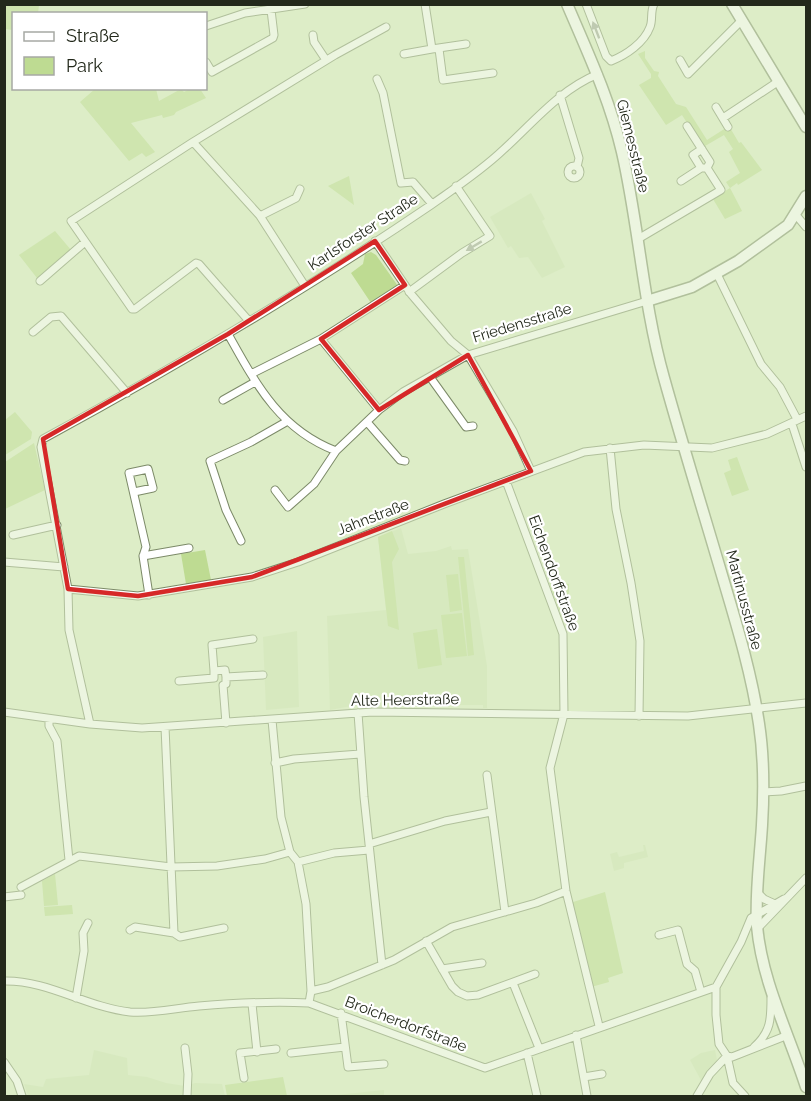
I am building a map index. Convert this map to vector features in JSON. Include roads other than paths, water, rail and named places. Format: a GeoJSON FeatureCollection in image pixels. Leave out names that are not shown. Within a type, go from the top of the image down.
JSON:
{"type":"FeatureCollection","features":[{"type":"Feature","properties":{"kind":"main road"},"geometry":{"type":"LineString","coordinates":[[732,4],[807,127]]}},
{"type":"Feature","properties":{"kind":"main road","name":"Giemesstraße"},"geometry":{"type":"LineString","coordinates":[[572,6],[616,127],[638,239],[647,301]]}},
{"type":"Feature","properties":{"kind":"main road","name":"Friedensstraße"},"geometry":{"type":"LineString","coordinates":[[647,301],[680,292],[717,274],[788,225],[807,196]]}},
{"type":"Feature","properties":{"kind":"main road","name":"Martinusstraße"},"geometry":{"type":"LineString","coordinates":[[647,301],[661,367],[736,622],[756,710],[763,792],[756,891],[758,928],[771,989],[807,1086]]}},
{"type":"Feature","properties":{"kind":"street"},"geometry":{"type":"LineString","coordinates":[[207,26],[245,13],[305,4]]}},
{"type":"Feature","properties":{"kind":"street"},"geometry":{"type":"LineString","coordinates":[[425,4],[444,80],[493,73]]}},
{"type":"Feature","properties":{"kind":"street"},"geometry":{"type":"LineString","coordinates":[[586,4],[609,61],[613,61],[636,46],[651,26],[651,10],[654,4]]}},
{"type":"Feature","properties":{"kind":"street"},"geometry":{"type":"LineString","coordinates":[[207,64],[212,72],[273,38],[271,10]]}},
{"type":"Feature","properties":{"kind":"street"},"geometry":{"type":"LineString","coordinates":[[680,60],[688,74],[742,20]]}},
{"type":"Feature","properties":{"kind":"street"},"geometry":{"type":"LineString","coordinates":[[249,321],[200,264],[196,263],[132,309],[71,221],[193,141],[326,60],[386,27]]}},
{"type":"Feature","properties":{"kind":"street"},"geometry":{"type":"LineString","coordinates":[[313,35],[314,42],[326,60]]}},
{"type":"Feature","properties":{"kind":"street"},"geometry":{"type":"LineString","coordinates":[[404,54],[466,44]]}},
{"type":"Feature","properties":{"kind":"street"},"geometry":{"type":"LineString","coordinates":[[592,61],[606,56]]}},
{"type":"Feature","properties":{"kind":"street","name":"Karlsforster Straße"},"geometry":{"type":"LineString","coordinates":[[57,525],[41,447],[43,439],[128,393],[228,334],[432,204],[503,151],[560,95],[598,74]]}},
{"type":"Feature","properties":{"kind":"street"},"geometry":{"type":"LineString","coordinates":[[378,79],[383,93],[401,183],[412,182],[432,204]]}},
{"type":"Feature","properties":{"kind":"street"},"geometry":{"type":"LineString","coordinates":[[723,118],[779,81]]}},
{"type":"Feature","properties":{"kind":"street"},"geometry":{"type":"LineString","coordinates":[[560,95],[579,158],[577,167]]}},
{"type":"Feature","properties":{"kind":"street"},"geometry":{"type":"LineString","coordinates":[[716,107],[728,127]]}},
{"type":"Feature","properties":{"kind":"street"},"geometry":{"type":"LineString","coordinates":[[638,239],[721,190],[693,155],[702,149],[687,126]]}},
{"type":"Feature","properties":{"kind":"street"},"geometry":{"type":"LineString","coordinates":[[193,141],[260,216],[305,286]]}},
{"type":"Feature","properties":{"kind":"street"},"geometry":{"type":"LineString","coordinates":[[681,181],[704,168]]}},
{"type":"Feature","properties":{"kind":"street"},"geometry":{"type":"LineString","coordinates":[[410,292],[462,253],[490,236],[456,186]]}},
{"type":"Feature","properties":{"kind":"street"},"geometry":{"type":"LineString","coordinates":[[260,216],[296,198],[300,189]]}},
{"type":"Feature","properties":{"kind":"street"},"geometry":{"type":"LineString","coordinates":[[796,215],[807,227]]}},
{"type":"Feature","properties":{"kind":"street"},"geometry":{"type":"LineString","coordinates":[[375,241],[410,292],[446,336],[468,355],[513,431],[531,471]]}},
{"type":"Feature","properties":{"kind":"street"},"geometry":{"type":"LineString","coordinates":[[40,281],[85,242]]}},
{"type":"Feature","properties":{"kind":"street"},"geometry":{"type":"LineString","coordinates":[[717,274],[761,364],[780,387],[794,422],[807,467]]}},
{"type":"Feature","properties":{"kind":"street"},"geometry":{"type":"LineString","coordinates":[[251,374],[321,339],[405,285]]}},
{"type":"Feature","properties":{"kind":"street","name":"Friedensstraße"},"geometry":{"type":"LineString","coordinates":[[275,490],[288,507],[314,484],[336,451],[379,410],[403,392],[468,355],[647,301]]}},
{"type":"Feature","properties":{"kind":"street"},"geometry":{"type":"LineString","coordinates":[[33,332],[51,317],[61,316],[128,393]]}},
{"type":"Feature","properties":{"kind":"street"},"geometry":{"type":"LineString","coordinates":[[228,334],[255,382],[286,422],[321,446],[336,451]]}},
{"type":"Feature","properties":{"kind":"street"},"geometry":{"type":"LineString","coordinates":[[321,339],[379,410]]}},
{"type":"Feature","properties":{"kind":"street"},"geometry":{"type":"LineString","coordinates":[[430,377],[466,427],[473,426]]}},
{"type":"Feature","properties":{"kind":"street"},"geometry":{"type":"LineString","coordinates":[[223,400],[255,382]]}},
{"type":"Feature","properties":{"kind":"street","name":"Jahnstraße"},"geometry":{"type":"LineString","coordinates":[[68,589],[127,596],[149,595],[252,577],[298,562],[574,454],[644,445],[712,448],[767,434],[807,416]]}},
{"type":"Feature","properties":{"kind":"street"},"geometry":{"type":"LineString","coordinates":[[241,541],[226,510],[210,461],[251,442],[286,422]]}},
{"type":"Feature","properties":{"kind":"street"},"geometry":{"type":"LineString","coordinates":[[367,422],[400,460],[405,461]]}},
{"type":"Feature","properties":{"kind":"street"},"geometry":{"type":"LineString","coordinates":[[610,448],[616,509],[632,583],[640,641],[639,716]]}},
{"type":"Feature","properties":{"kind":"street","name":"Eichendorffstraße"},"geometry":{"type":"LineString","coordinates":[[506,481],[561,626],[564,640],[564,714],[550,768],[566,891],[599,1026]]}},
{"type":"Feature","properties":{"kind":"street"},"geometry":{"type":"LineString","coordinates":[[134,492],[146,547],[143,556],[149,595]]}},
{"type":"Feature","properties":{"kind":"street"},"geometry":{"type":"LineString","coordinates":[[13,535],[57,525],[68,589],[69,630],[90,724]]}},
{"type":"Feature","properties":{"kind":"street"},"geometry":{"type":"LineString","coordinates":[[143,556],[189,548]]}},
{"type":"Feature","properties":{"kind":"street"},"geometry":{"type":"LineString","coordinates":[[4,562],[64,567]]}},
{"type":"Feature","properties":{"kind":"street"},"geometry":{"type":"LineString","coordinates":[[253,639],[212,645],[215,685],[225,681],[263,675]]}},
{"type":"Feature","properties":{"kind":"street"},"geometry":{"type":"LineString","coordinates":[[180,681],[214,675],[225,670],[226,723]]}},
{"type":"Feature","properties":{"kind":"street","name":"Alte Heerstraße"},"geometry":{"type":"LineString","coordinates":[[4,712],[90,724],[165,727],[358,713],[688,716],[807,703]]}},
{"type":"Feature","properties":{"kind":"street"},"geometry":{"type":"LineString","coordinates":[[358,713],[360,754],[382,965]]}},
{"type":"Feature","properties":{"kind":"street"},"geometry":{"type":"LineString","coordinates":[[49,718],[49,726],[57,741],[69,860]]}},
{"type":"Feature","properties":{"kind":"street"},"geometry":{"type":"LineString","coordinates":[[272,720],[281,817],[290,852],[298,862],[306,904],[311,991],[309,1003]]}},
{"type":"Feature","properties":{"kind":"street"},"geometry":{"type":"LineString","coordinates":[[165,727],[174,933]]}},
{"type":"Feature","properties":{"kind":"street"},"geometry":{"type":"LineString","coordinates":[[275,763],[294,759],[360,754]]}},
{"type":"Feature","properties":{"kind":"street"},"geometry":{"type":"LineString","coordinates":[[487,775],[505,912]]}},
{"type":"Feature","properties":{"kind":"street"},"geometry":{"type":"LineString","coordinates":[[763,792],[807,786]]}},
{"type":"Feature","properties":{"kind":"street"},"geometry":{"type":"LineString","coordinates":[[298,862],[321,855],[369,847],[445,821],[491,812]]}},
{"type":"Feature","properties":{"kind":"street"},"geometry":{"type":"LineString","coordinates":[[21,887],[79,856],[171,867],[217,866],[265,859],[290,852]]}},
{"type":"Feature","properties":{"kind":"street"},"geometry":{"type":"LineString","coordinates":[[758,928],[807,878]]}},
{"type":"Feature","properties":{"kind":"street"},"geometry":{"type":"LineString","coordinates":[[311,991],[328,987],[382,965],[459,924],[544,900],[566,891]]}},
{"type":"Feature","properties":{"kind":"street"},"geometry":{"type":"LineString","coordinates":[[756,891],[764,899],[775,904]]}},
{"type":"Feature","properties":{"kind":"street"},"geometry":{"type":"LineString","coordinates":[[4,897],[21,895]]}},
{"type":"Feature","properties":{"kind":"street"},"geometry":{"type":"LineString","coordinates":[[745,1096],[733,1083],[727,1056],[720,1048],[716,987],[741,942],[751,918],[784,899]]}},
{"type":"Feature","properties":{"kind":"street"},"geometry":{"type":"LineString","coordinates":[[76,998],[84,951],[83,933],[88,923]]}},
{"type":"Feature","properties":{"kind":"street"},"geometry":{"type":"LineString","coordinates":[[130,930],[135,927],[174,933],[180,937],[224,928]]}},
{"type":"Feature","properties":{"kind":"street"},"geometry":{"type":"LineString","coordinates":[[659,935],[678,930],[687,964],[694,971],[701,992]]}},
{"type":"Feature","properties":{"kind":"street"},"geometry":{"type":"LineString","coordinates":[[426,941],[457,991],[470,996],[535,974]]}},
{"type":"Feature","properties":{"kind":"street"},"geometry":{"type":"LineString","coordinates":[[442,969],[482,963]]}},
{"type":"Feature","properties":{"kind":"street","name":"Broicherdorfstraße"},"geometry":{"type":"LineString","coordinates":[[4,981],[38,984],[97,1005],[135,1012],[213,1005],[309,1003],[341,1013],[483,1068],[716,987]]}},
{"type":"Feature","properties":{"kind":"street"},"geometry":{"type":"LineString","coordinates":[[513,982],[539,1048]]}},
{"type":"Feature","properties":{"kind":"street"},"geometry":{"type":"LineString","coordinates":[[750,1050],[770,1028],[771,989]]}},
{"type":"Feature","properties":{"kind":"street"},"geometry":{"type":"LineString","coordinates":[[252,1004],[257,1052]]}},
{"type":"Feature","properties":{"kind":"street"},"geometry":{"type":"LineString","coordinates":[[341,1013],[348,1067],[384,1064]]}},
{"type":"Feature","properties":{"kind":"street"},"geometry":{"type":"LineString","coordinates":[[576,1035],[587,1096]]}},
{"type":"Feature","properties":{"kind":"street"},"geometry":{"type":"LineString","coordinates":[[727,1056],[732,1057],[788,1035]]}},
{"type":"Feature","properties":{"kind":"street"},"geometry":{"type":"LineString","coordinates":[[291,1053],[345,1047]]}},
{"type":"Feature","properties":{"kind":"street"},"geometry":{"type":"LineString","coordinates":[[185,1048],[188,1074],[187,1096]]}},
{"type":"Feature","properties":{"kind":"street"},"geometry":{"type":"LineString","coordinates":[[244,1078],[240,1053],[276,1049]]}},
{"type":"Feature","properties":{"kind":"street"},"geometry":{"type":"LineString","coordinates":[[527,1053],[537,1096]]}},
{"type":"Feature","properties":{"kind":"street"},"geometry":{"type":"LineString","coordinates":[[697,1096],[710,1074],[727,1056]]}},
{"type":"Feature","properties":{"kind":"street"},"geometry":{"type":"LineString","coordinates":[[4,1062],[17,1082],[22,1096]]}},
{"type":"Feature","properties":{"kind":"street"},"geometry":{"type":"LineString","coordinates":[[584,1077],[602,1074]]}}]}
